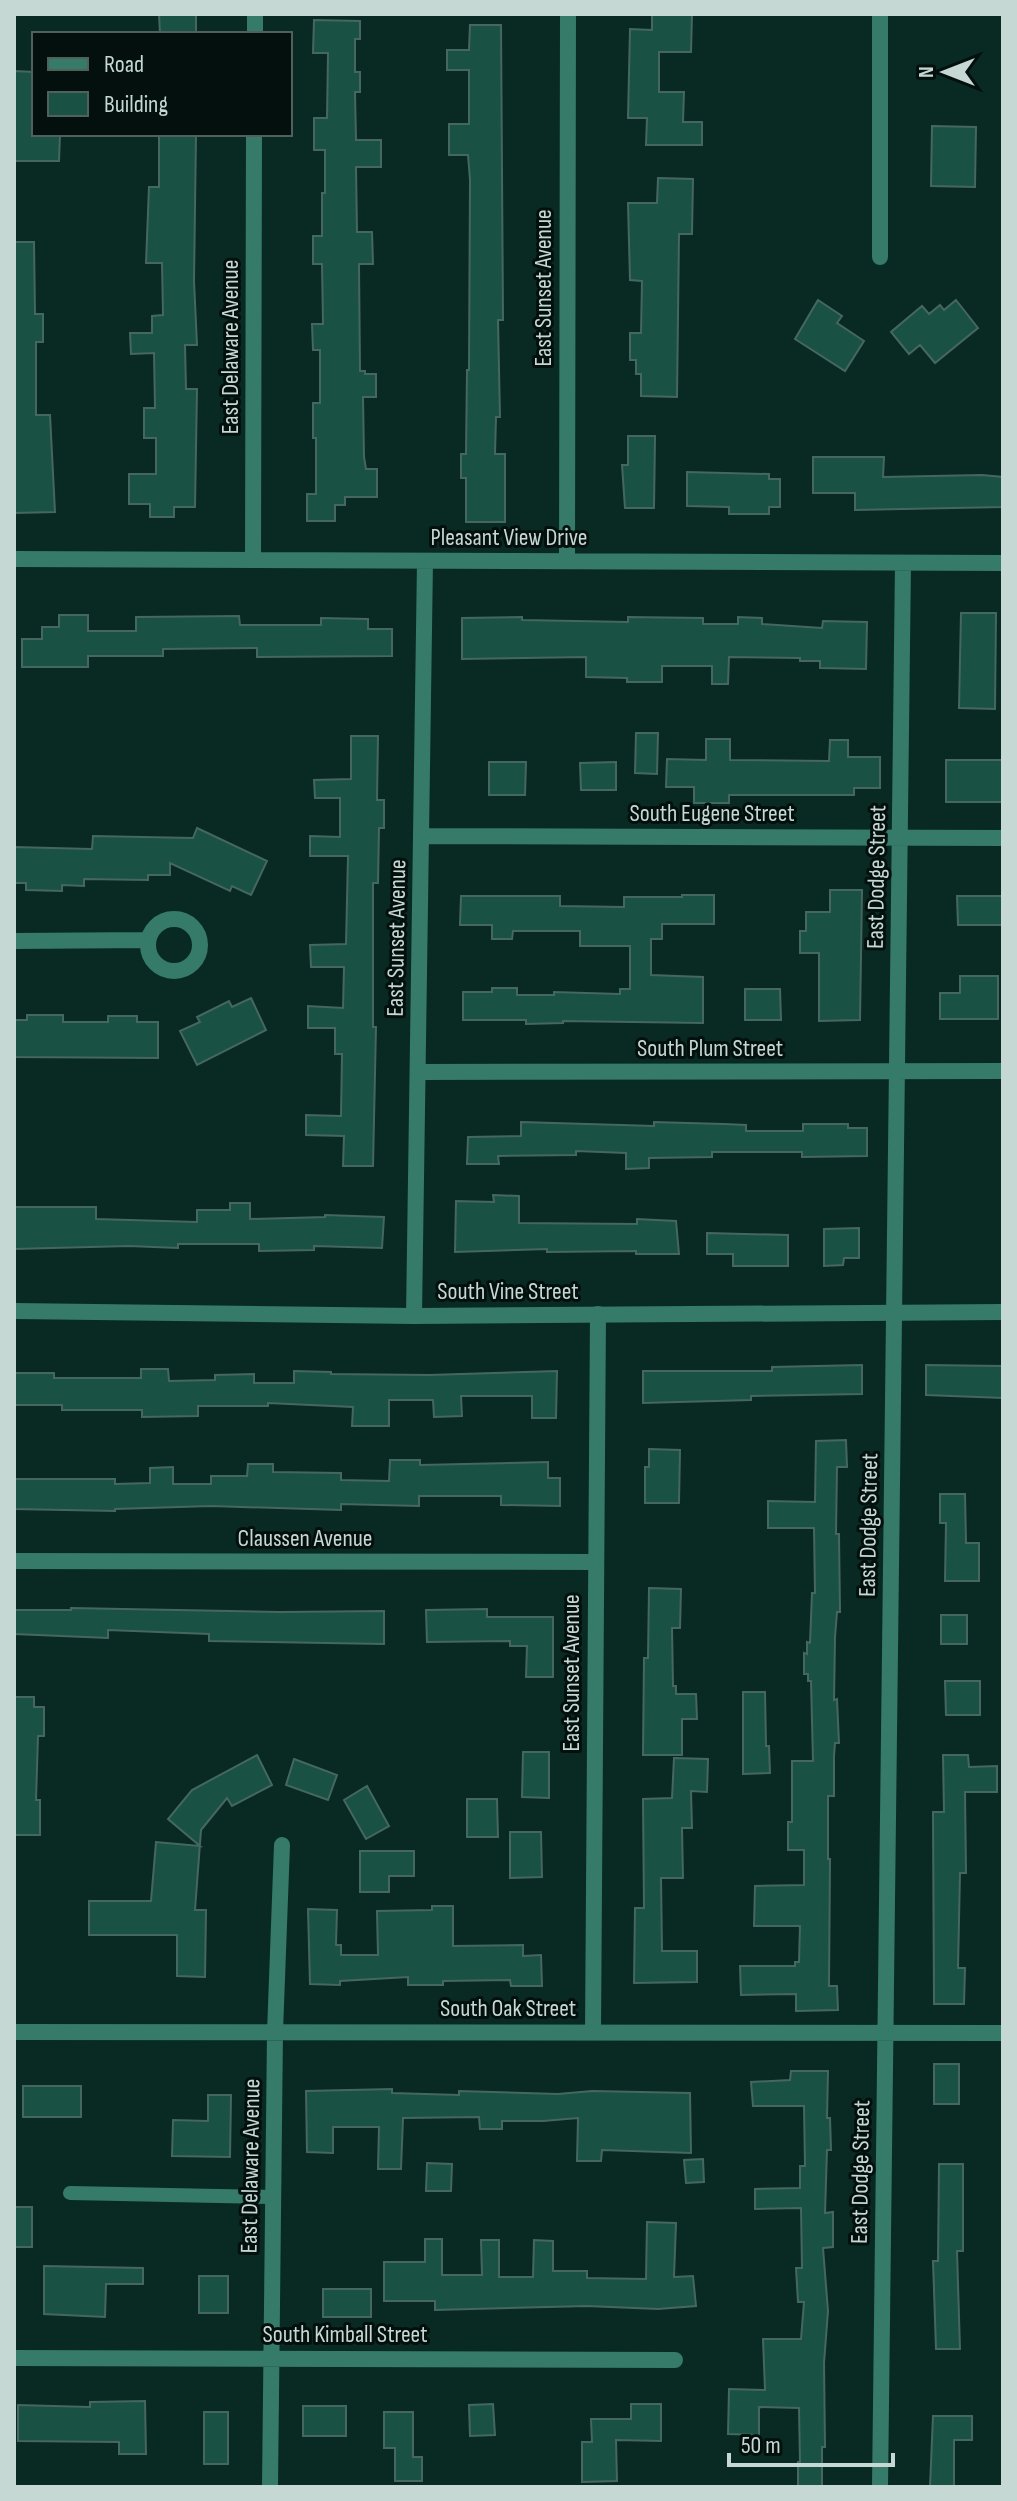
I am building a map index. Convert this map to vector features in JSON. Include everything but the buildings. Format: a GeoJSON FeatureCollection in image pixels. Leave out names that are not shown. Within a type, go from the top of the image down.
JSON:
{"type":"FeatureCollection","features":[{"type":"Feature","properties":{"kind":"street","name":"East Sunset Avenue"},"geometry":{"type":"LineString","coordinates":[[567,561],[568,14]]}},
{"type":"Feature","properties":{"kind":"street"},"geometry":{"type":"LineString","coordinates":[[880,14],[880,257]]}},
{"type":"Feature","properties":{"kind":"street","name":"East Delaware Avenue"},"geometry":{"type":"LineString","coordinates":[[253,560],[254,136]]}},
{"type":"Feature","properties":{"kind":"street","name":"Pleasant View Drive"},"geometry":{"type":"LineString","coordinates":[[14,559],[1003,563]]}},
{"type":"Feature","properties":{"kind":"street","name":"East Sunset Avenue"},"geometry":{"type":"LineString","coordinates":[[414,1316],[425,561]]}},
{"type":"Feature","properties":{"kind":"street","name":"East Dodge Street"},"geometry":{"type":"LineString","coordinates":[[880,2487],[903,563]]}},
{"type":"Feature","properties":{"kind":"street","name":"South Eugene Street"},"geometry":{"type":"LineString","coordinates":[[421,836],[1003,838]]}},
{"type":"Feature","properties":{"kind":"street"},"geometry":{"type":"LineString","coordinates":[[14,941],[147,940]]}},
{"type":"Feature","properties":{"kind":"street","name":"South Plum Street"},"geometry":{"type":"LineString","coordinates":[[418,1072],[1003,1071]]}},
{"type":"Feature","properties":{"kind":"street","name":"South Vine Street"},"geometry":{"type":"LineString","coordinates":[[14,1311],[414,1316],[1003,1312]]}},
{"type":"Feature","properties":{"kind":"street","name":"East Sunset Avenue"},"geometry":{"type":"LineString","coordinates":[[593,2032],[598,1314]]}},
{"type":"Feature","properties":{"kind":"street","name":"Claussen Avenue"},"geometry":{"type":"LineString","coordinates":[[14,1561],[596,1562]]}},
{"type":"Feature","properties":{"kind":"street","name":"East Delaware Avenue"},"geometry":{"type":"LineString","coordinates":[[270,2487],[275,2032],[282,1845]]}},
{"type":"Feature","properties":{"kind":"street","name":"South Oak Street"},"geometry":{"type":"LineString","coordinates":[[14,2032],[1003,2033]]}},
{"type":"Feature","properties":{"kind":"street","name":"South Kimball Street"},"geometry":{"type":"LineString","coordinates":[[14,2358],[675,2360]]}},
{"type":"Feature","properties":{"kind":"lane"},"geometry":{"type":"LineString","coordinates":[[70,2193],[273,2197]]}}]}
